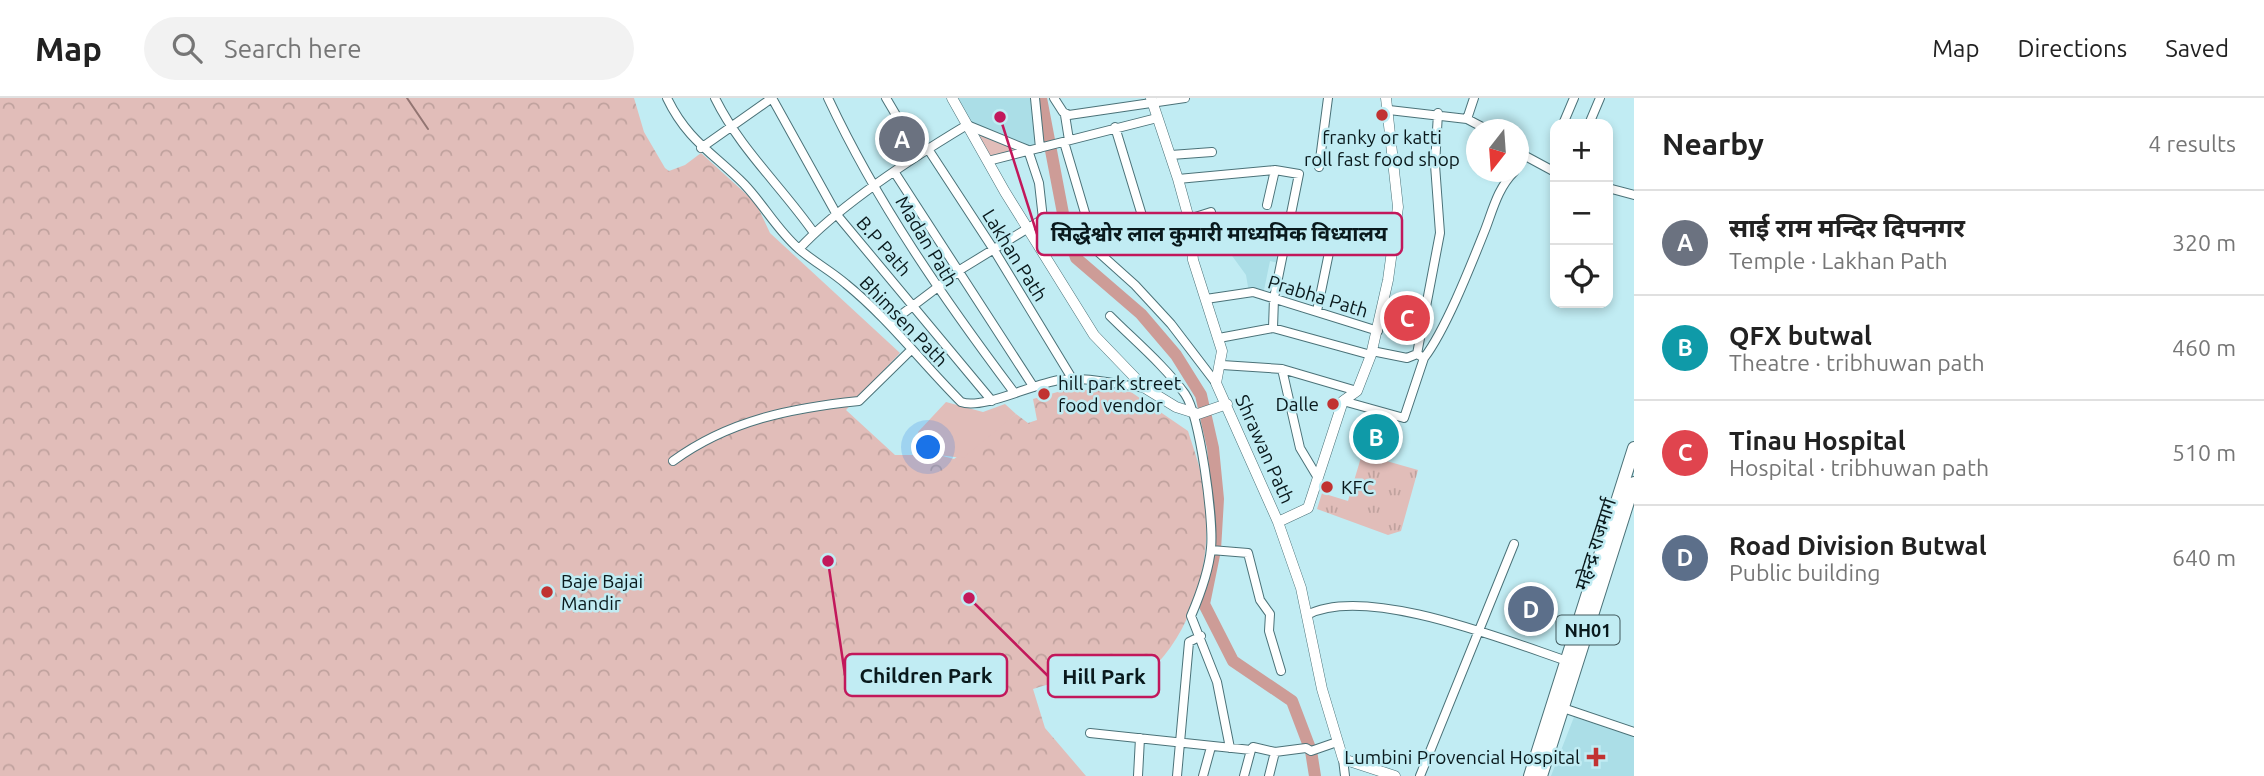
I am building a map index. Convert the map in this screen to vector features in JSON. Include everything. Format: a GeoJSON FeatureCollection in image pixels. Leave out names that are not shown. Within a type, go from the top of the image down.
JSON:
{"type":"FeatureCollection","features":[{"type":"Feature","properties":{"kind":"highway","name":"NH01"},"geometry":{"type":"LineString","coordinates":[[1530,776],[1634,449]]}},
{"type":"Feature","properties":{"kind":"highway","name":"महेन्द्र राजमार्ग"},"geometry":{"type":"LineString","coordinates":[[1541,776],[1634,483]]}},
{"type":"Feature","properties":{"kind":"street","name":"Bhimsen Path"},"geometry":{"type":"LineString","coordinates":[[667,98],[678,121],[701,148],[744,184],[799,249],[846,284],[889,324],[910,351],[961,402],[968,405],[992,401],[1013,391],[1073,380],[1146,388]]}},
{"type":"Feature","properties":{"kind":"street"},"geometry":{"type":"LineString","coordinates":[[715,98],[730,128],[788,196],[814,233]]}},
{"type":"Feature","properties":{"kind":"street"},"geometry":{"type":"LineString","coordinates":[[701,148],[772,98]]}},
{"type":"Feature","properties":{"kind":"street","name":"B.P Path"},"geometry":{"type":"LineString","coordinates":[[772,98],[837,215],[914,304],[992,401]]}},
{"type":"Feature","properties":{"kind":"street","name":"Madan Path"},"geometry":{"type":"LineString","coordinates":[[828,98],[938,288],[1013,391]]}},
{"type":"Feature","properties":{"kind":"street","name":"Lakhan Path"},"geometry":{"type":"LineString","coordinates":[[886,98],[994,250],[1073,380]]}},
{"type":"Feature","properties":{"kind":"street"},"geometry":{"type":"LineString","coordinates":[[952,98],[1094,335],[1146,388],[1195,414],[1216,410],[1227,404]]}},
{"type":"Feature","properties":{"kind":"street"},"geometry":{"type":"LineString","coordinates":[[1035,98],[1040,148]]}},
{"type":"Feature","properties":{"kind":"street"},"geometry":{"type":"LineString","coordinates":[[1054,98],[1065,115],[1151,100],[1185,98]]}},
{"type":"Feature","properties":{"kind":"street"},"geometry":{"type":"LineString","coordinates":[[1319,167],[1328,98]]}},
{"type":"Feature","properties":{"kind":"street"},"geometry":{"type":"LineString","coordinates":[[1278,522],[1308,508],[1343,401],[1357,391],[1378,331],[1398,207],[1390,110],[1386,98]]}},
{"type":"Feature","properties":{"kind":"street"},"geometry":{"type":"LineString","coordinates":[[1390,110],[1438,113],[1467,119],[1474,98]]}},
{"type":"Feature","properties":{"kind":"street"},"geometry":{"type":"LineString","coordinates":[[1565,119],[1574,98]]}},
{"type":"Feature","properties":{"kind":"street"},"geometry":{"type":"LineString","coordinates":[[1591,119],[1600,98]]}},
{"type":"Feature","properties":{"kind":"street"},"geometry":{"type":"LineString","coordinates":[[1151,100],[1178,179],[1189,219],[1193,260],[1219,338],[1222,365],[1217,371],[1216,383]]}},
{"type":"Feature","properties":{"kind":"street"},"geometry":{"type":"LineString","coordinates":[[1343,401],[1404,418],[1420,356],[1440,233],[1435,165],[1438,113]]}},
{"type":"Feature","properties":{"kind":"street","name":"Shrawan Path"},"geometry":{"type":"LineString","coordinates":[[1065,115],[1064,142],[1096,250],[1135,285],[1171,324],[1216,383],[1278,522],[1301,588],[1343,759]]}},
{"type":"Feature","properties":{"kind":"street"},"geometry":{"type":"LineString","coordinates":[[988,162],[1157,118]]}},
{"type":"Feature","properties":{"kind":"street"},"geometry":{"type":"LineString","coordinates":[[799,249],[814,233],[876,185],[923,151],[967,125]]}},
{"type":"Feature","properties":{"kind":"street"},"geometry":{"type":"LineString","coordinates":[[967,125],[1028,150]]}},
{"type":"Feature","properties":{"kind":"street"},"geometry":{"type":"LineString","coordinates":[[1115,127],[1144,222]]}},
{"type":"Feature","properties":{"kind":"street"},"geometry":{"type":"LineString","coordinates":[[889,324],[958,272],[1045,216],[1028,150]]}},
{"type":"Feature","properties":{"kind":"street"},"geometry":{"type":"LineString","coordinates":[[1171,155],[1212,152]]}},
{"type":"Feature","properties":{"kind":"street"},"geometry":{"type":"LineString","coordinates":[[1529,159],[1550,170]]}},
{"type":"Feature","properties":{"kind":"street"},"geometry":{"type":"LineString","coordinates":[[1178,179],[1275,170],[1298,174],[1274,298],[1273,328]]}},
{"type":"Feature","properties":{"kind":"street"},"geometry":{"type":"LineString","coordinates":[[1267,205],[1275,170]]}},
{"type":"Feature","properties":{"kind":"street"},"geometry":{"type":"LineString","coordinates":[[895,173],[1033,386]]}},
{"type":"Feature","properties":{"kind":"street"},"geometry":{"type":"LineString","coordinates":[[1219,338],[1273,328],[1371,353],[1407,358],[1420,356],[1433,346],[1505,182]]}},
{"type":"Feature","properties":{"kind":"street"},"geometry":{"type":"LineString","coordinates":[[1613,189],[1634,195]]}},
{"type":"Feature","properties":{"kind":"street"},"geometry":{"type":"LineString","coordinates":[[1091,239],[1144,222],[1189,219],[1211,212]]}},
{"type":"Feature","properties":{"kind":"street"},"geometry":{"type":"LineString","coordinates":[[1317,311],[1332,238]]}},
{"type":"Feature","properties":{"kind":"street","name":"Prabha Path"},"geometry":{"type":"LineString","coordinates":[[1206,299],[1252,292],[1378,331]]}},
{"type":"Feature","properties":{"kind":"street"},"geometry":{"type":"LineString","coordinates":[[1110,316],[1187,396],[1195,414],[1209,497],[1211,550],[1200,596],[1191,616],[1217,682],[1230,748]]}},
{"type":"Feature","properties":{"kind":"street"},"geometry":{"type":"LineString","coordinates":[[673,461],[743,423],[819,404],[859,401],[910,351]]}},
{"type":"Feature","properties":{"kind":"street"},"geometry":{"type":"LineString","coordinates":[[1222,365],[1282,369],[1357,391]]}},
{"type":"Feature","properties":{"kind":"street"},"geometry":{"type":"LineString","coordinates":[[1282,369],[1300,448],[1318,478]]}},
{"type":"Feature","properties":{"kind":"street"},"geometry":{"type":"LineString","coordinates":[[1420,776],[1514,544]]}},
{"type":"Feature","properties":{"kind":"street"},"geometry":{"type":"LineString","coordinates":[[1211,550],[1248,553],[1260,600],[1270,614],[1269,631],[1281,671]]}},
{"type":"Feature","properties":{"kind":"street"},"geometry":{"type":"LineString","coordinates":[[1307,615],[1319,609],[1370,606],[1478,632],[1567,661]]}},
{"type":"Feature","properties":{"kind":"street"},"geometry":{"type":"LineString","coordinates":[[1178,776],[1178,743],[1189,642],[1201,636]]}},
{"type":"Feature","properties":{"kind":"street"},"geometry":{"type":"LineString","coordinates":[[1563,708],[1634,732]]}},
{"type":"Feature","properties":{"kind":"street"},"geometry":{"type":"LineString","coordinates":[[1090,733],[1211,747],[1251,750],[1252,747],[1275,752],[1306,748],[1311,751],[1337,742]]}},
{"type":"Feature","properties":{"kind":"street"},"geometry":{"type":"LineString","coordinates":[[1138,776],[1140,738]]}},
{"type":"Feature","properties":{"kind":"street"},"geometry":{"type":"LineString","coordinates":[[1203,776],[1211,747]]}},
{"type":"Feature","properties":{"kind":"street"},"geometry":{"type":"LineString","coordinates":[[1244,776],[1251,750]]}},
{"type":"Feature","properties":{"kind":"street"},"geometry":{"type":"LineString","coordinates":[[1269,776],[1275,752]]}},
{"type":"Feature","properties":{"kind":"street"},"geometry":{"type":"LineString","coordinates":[[1345,776],[1343,759],[1395,776]]}},
{"type":"Feature","properties":{"kind":"shaded area"},"geometry":{"type":"Polygon","coordinates":[[[954,98],[1035,98],[1040,148],[1031,149],[967,125],[954,98]]]}},
{"type":"Feature","properties":{"kind":"shaded area"},"geometry":{"type":"Polygon","coordinates":[[[1257,214],[1288,222],[1278,263],[1270,261],[1263,295],[1249,293],[1246,275],[1206,220],[1222,216],[1257,214]]]}},
{"type":"Feature","properties":{"kind":"shaded area"},"geometry":{"type":"Polygon","coordinates":[[[1393,306],[1424,310],[1421,331],[1390,327],[1393,306]]]}},
{"type":"Feature","properties":{"kind":"shaded area","name":"Lumbini Provencial Hospital"},"geometry":{"type":"Polygon","coordinates":[[[1574,717],[1634,737],[1634,776],[1551,776],[1574,717]]]}},
{"type":"Feature","properties":{"kind":"green space"},"geometry":{"type":"Polygon","coordinates":[[[0,98],[634,98],[644,132],[665,168],[669,171],[685,165],[701,153],[756,203],[770,233],[900,353],[846,410],[895,455],[939,455],[954,459],[1016,414],[1028,423],[1037,420],[1033,399],[1068,389],[1131,392],[1188,431],[1203,481],[1206,541],[1203,567],[1188,617],[1160,661],[1141,679],[1087,677],[1033,689],[1045,728],[1086,776],[0,776],[0,98]]]}},
{"type":"Feature","properties":{"kind":"green space"},"geometry":{"type":"Polygon","coordinates":[[[967,125],[1031,149],[988,161],[967,125]]]}},
{"type":"Feature","properties":{"kind":"green space"},"geometry":{"type":"Polygon","coordinates":[[[946,402],[983,412],[1005,404],[1016,414],[963,458],[922,453],[918,432],[946,402]]]}},
{"type":"Feature","properties":{"kind":"green space"},"geometry":{"type":"Polygon","coordinates":[[[1362,454],[1418,470],[1401,531],[1388,535],[1317,509],[1322,493],[1348,501],[1362,454]]]}},
{"type":"Feature","properties":{"kind":"waterway"},"geometry":{"type":"LineString","coordinates":[[407,98],[428,129]]}},
{"type":"Feature","properties":{"kind":"waterway"},"geometry":{"type":"LineString","coordinates":[[1041,98],[1065,224],[1076,258],[1141,314],[1176,355],[1201,395],[1213,448],[1218,499],[1215,550],[1204,604],[1233,661],[1292,701],[1311,751],[1315,776]]}},
{"type":"Feature","properties":{"kind":"place","name":"franky or katti roll fast food shop"},"geometry":{"type":"Point","coordinates":[1382,115]}},
{"type":"Feature","properties":{"kind":"place","name":"सिद्धेश्वोर लाल कुमारी माध्यमिक विध्यालय"},"geometry":{"type":"Point","coordinates":[1000,117]}},
{"type":"Feature","properties":{"kind":"place","name":"साई राम मन्दिर दिपनगर"},"geometry":{"type":"Point","coordinates":[902,139]}},
{"type":"Feature","properties":{"kind":"place","name":"Tinau Hospital"},"geometry":{"type":"Point","coordinates":[1407,318]}},
{"type":"Feature","properties":{"kind":"place","name":"hill park street food vendor"},"geometry":{"type":"Point","coordinates":[1044,394]}},
{"type":"Feature","properties":{"kind":"place","name":"Dalle"},"geometry":{"type":"Point","coordinates":[1333,404]}},
{"type":"Feature","properties":{"kind":"place","name":"QFX butwal"},"geometry":{"type":"Point","coordinates":[1376,437]}},
{"type":"Feature","properties":{"kind":"place","name":"KFC"},"geometry":{"type":"Point","coordinates":[1327,487]}},
{"type":"Feature","properties":{"kind":"place","name":"Children Park"},"geometry":{"type":"Point","coordinates":[828,561]}},
{"type":"Feature","properties":{"kind":"place","name":"Baje Bajai Mandir"},"geometry":{"type":"Point","coordinates":[547,592]}},
{"type":"Feature","properties":{"kind":"place","name":"Hill Park"},"geometry":{"type":"Point","coordinates":[969,598]}},
{"type":"Feature","properties":{"kind":"place","name":"Road Division Butwal"},"geometry":{"type":"Point","coordinates":[1531,609]}},
{"type":"Feature","properties":{"kind":"place","name":"Lumbini Provencial Hospital"},"geometry":{"type":"Point","coordinates":[1596,757]}}]}
